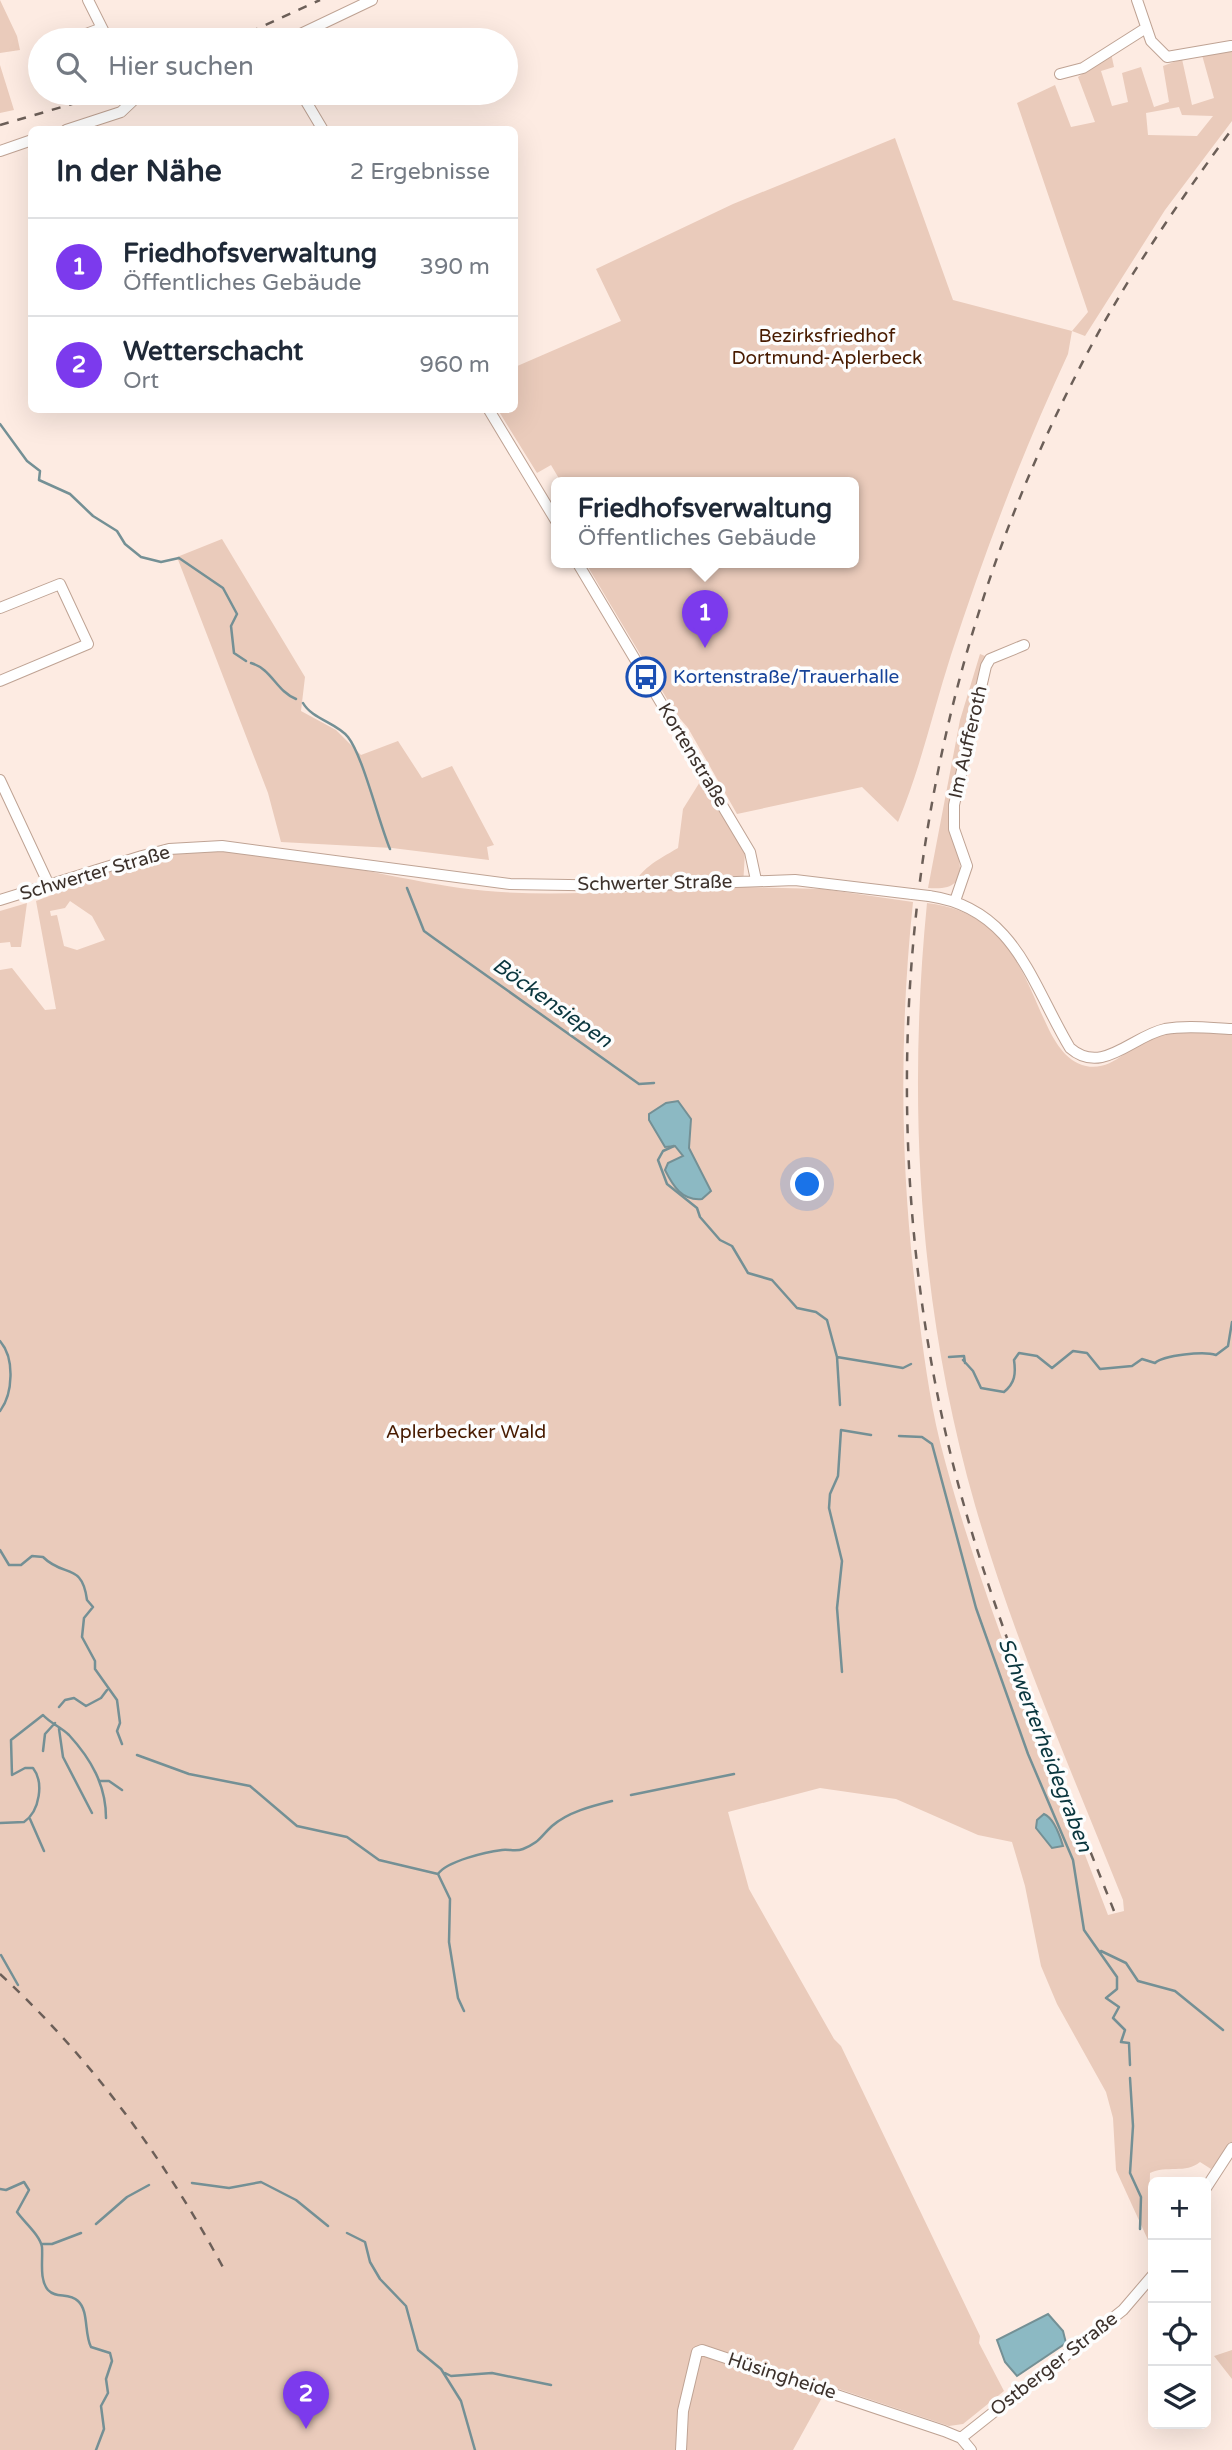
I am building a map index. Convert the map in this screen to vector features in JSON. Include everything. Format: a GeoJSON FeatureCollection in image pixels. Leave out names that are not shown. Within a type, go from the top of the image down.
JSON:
{"type":"FeatureCollection","features":[{"type":"Feature","properties":{"kind":"street"},"geometry":{"type":"LineString","coordinates":[[88,0],[102,28]]}},
{"type":"Feature","properties":{"kind":"street"},"geometry":{"type":"LineString","coordinates":[[313,28],[372,0]]}},
{"type":"Feature","properties":{"kind":"street"},"geometry":{"type":"LineString","coordinates":[[1138,0],[1156,49],[1167,57],[1231,46]]}},
{"type":"Feature","properties":{"kind":"street"},"geometry":{"type":"LineString","coordinates":[[1060,74],[1083,68],[1146,27]]}},
{"type":"Feature","properties":{"kind":"street"},"geometry":{"type":"LineString","coordinates":[[78,126],[121,112],[128,105]]}},
{"type":"Feature","properties":{"kind":"street"},"geometry":{"type":"LineString","coordinates":[[308,105],[321,126]]}},
{"type":"Feature","properties":{"kind":"street"},"geometry":{"type":"LineString","coordinates":[[0,151],[28,141]]}},
{"type":"Feature","properties":{"kind":"street"},"geometry":{"type":"LineString","coordinates":[[491,413],[551,513]]}},
{"type":"Feature","properties":{"kind":"street","name":"Kortenstraße"},"geometry":{"type":"LineString","coordinates":[[581,568],[750,852],[756,880]]}},
{"type":"Feature","properties":{"kind":"street"},"geometry":{"type":"LineString","coordinates":[[0,608],[60,584],[89,644],[0,681]]}},
{"type":"Feature","properties":{"kind":"street","name":"Im Aufferoth"},"geometry":{"type":"LineString","coordinates":[[955,901],[967,866],[954,829],[954,805],[986,666],[990,659],[1024,645]]}},
{"type":"Feature","properties":{"kind":"street"},"geometry":{"type":"LineString","coordinates":[[0,780],[49,885]]}},
{"type":"Feature","properties":{"kind":"street","name":"Schwerter Straße"},"geometry":{"type":"LineString","coordinates":[[0,900],[156,852],[222,846],[510,884],[627,886],[756,880],[823,882],[955,901],[982,914],[1006,935],[1070,1048],[1085,1059],[1104,1058],[1143,1036],[1164,1030],[1186,1027],[1232,1029]]}},
{"type":"Feature","properties":{"kind":"street"},"geometry":{"type":"LineString","coordinates":[[1211,2180],[1232,2148]]}},
{"type":"Feature","properties":{"kind":"street","name":"Ostberger Straße"},"geometry":{"type":"LineString","coordinates":[[961,2438],[1115,2317],[1136,2298],[1148,2282]]}},
{"type":"Feature","properties":{"kind":"street","name":"Hüsingheide"},"geometry":{"type":"LineString","coordinates":[[681,2450],[683,2411],[688,2384],[697,2352],[702,2350],[840,2394],[961,2438]]}},
{"type":"Feature","properties":{"kind":"street"},"geometry":{"type":"LineString","coordinates":[[961,2438],[971,2450]]}},
{"type":"Feature","properties":{"kind":"green space"},"geometry":{"type":"Polygon","coordinates":[[[0,0],[17,36],[20,50],[0,53],[0,0]]]}},
{"type":"Feature","properties":{"kind":"green space"},"geometry":{"type":"Polygon","coordinates":[[[1232,50],[1232,121],[1165,210],[1085,336],[1072,331],[1088,312],[1017,103],[1055,85],[1071,127],[1095,122],[1078,77],[1111,53],[1114,67],[1101,71],[1112,106],[1128,102],[1122,73],[1141,67],[1154,107],[1169,102],[1163,66],[1182,59],[1192,105],[1214,98],[1202,55],[1232,50]],[[1179,107],[1146,113],[1148,135],[1197,136],[1213,116],[1182,115],[1179,107]]]}},
{"type":"Feature","properties":{"kind":"green space"},"geometry":{"type":"Polygon","coordinates":[[[0,65],[14,110],[0,113],[0,65]]]}},
{"type":"Feature","properties":{"kind":"green space","name":"Bezirksfriedhof Dortmund-Aplerbeck"},"geometry":{"type":"Polygon","coordinates":[[[895,138],[953,300],[1072,331],[1068,354],[1020,465],[977,578],[898,822],[862,787],[737,814],[688,728],[676,714],[589,568],[859,568],[859,477],[558,477],[551,465],[537,473],[500,413],[518,413],[518,366],[621,321],[596,269],[733,204],[895,138]]]}},
{"type":"Feature","properties":{"kind":"green space"},"geometry":{"type":"Polygon","coordinates":[[[222,539],[305,677],[301,711],[336,730],[361,755],[398,741],[422,778],[452,766],[494,845],[487,847],[489,860],[392,848],[281,842],[268,793],[177,557],[222,539]]]}},
{"type":"Feature","properties":{"kind":"green space"},"geometry":{"type":"Polygon","coordinates":[[[980,654],[985,656],[949,817],[960,865],[959,875],[954,883],[945,888],[928,888],[960,720],[980,654]]]}},
{"type":"Feature","properties":{"kind":"green space","name":"Aplerbecker Wald"},"geometry":{"type":"Polygon","coordinates":[[[703,777],[745,851],[743,887],[823,889],[913,902],[905,1002],[903,1102],[911,1252],[933,1408],[957,1503],[996,1622],[1108,1915],[1124,1911],[1123,1900],[1044,1704],[990,1555],[956,1431],[941,1357],[922,1206],[919,1131],[918,1055],[927,903],[965,913],[993,932],[1014,957],[1053,1037],[1067,1056],[1086,1066],[1095,1067],[1113,1061],[1144,1039],[1161,1032],[1181,1030],[1232,1033],[1232,2144],[1211,2169],[1200,2162],[1189,2168],[1150,2173],[1148,2240],[1116,2170],[1113,2118],[1106,2092],[1057,2004],[1041,1966],[1025,1886],[1012,1842],[978,1835],[896,1799],[820,1788],[728,1812],[749,1889],[834,2039],[841,2046],[1004,2391],[963,2424],[949,2426],[833,2387],[824,2394],[793,2450],[0,2450],[0,970],[12,968],[45,1010],[56,1009],[36,901],[116,870],[166,855],[235,852],[273,855],[481,891],[630,892],[644,871],[678,848],[683,809],[703,777]],[[70,901],[65,908],[50,911],[51,916],[57,915],[64,946],[77,950],[105,940],[92,916],[70,901]]]}},
{"type":"Feature","properties":{"kind":"green space"},"geometry":{"type":"Polygon","coordinates":[[[27,903],[21,947],[11,947],[10,942],[0,943],[0,911],[27,903]]]}},
{"type":"Feature","properties":{"kind":"green space"},"geometry":{"type":"Polygon","coordinates":[[[1232,2350],[1232,2379],[1214,2356],[1232,2350]]]}},
{"type":"Feature","properties":{"kind":"water"},"geometry":{"type":"Polygon","coordinates":[[[678,1101],[691,1119],[689,1148],[711,1191],[702,1199],[689,1198],[671,1182],[665,1170],[668,1163],[683,1156],[675,1146],[665,1147],[649,1120],[649,1114],[666,1103],[678,1101]]]}},
{"type":"Feature","properties":{"kind":"water"},"geometry":{"type":"Polygon","coordinates":[[[1044,1814],[1054,1823],[1063,1846],[1052,1848],[1036,1828],[1037,1820],[1044,1814]]]}},
{"type":"Feature","properties":{"kind":"water"},"geometry":{"type":"Polygon","coordinates":[[[1048,2314],[1063,2331],[1066,2343],[1017,2376],[1005,2362],[997,2340],[1048,2314]]]}},
{"type":"Feature","properties":{"kind":"waterway","name":"Böckensiepen"},"geometry":{"type":"LineString","coordinates":[[0,424],[27,461],[40,471],[39,480],[70,494],[93,516],[117,531],[125,544],[141,557],[161,562],[179,558],[223,588],[237,614],[231,626],[234,653],[246,661]]}},
{"type":"Feature","properties":{"kind":"waterway","name":"Böckensiepen"},"geometry":{"type":"LineString","coordinates":[[251,663],[264,670],[283,691],[296,699]]}},
{"type":"Feature","properties":{"kind":"waterway","name":"Böckensiepen"},"geometry":{"type":"LineString","coordinates":[[303,703],[312,713],[343,732],[354,746],[390,849]]}},
{"type":"Feature","properties":{"kind":"waterway","name":"Böckensiepen"},"geometry":{"type":"LineString","coordinates":[[407,888],[424,931],[639,1084],[654,1083]]}},
{"type":"Feature","properties":{"kind":"waterway","name":"Böckensiepen"},"geometry":{"type":"LineString","coordinates":[[674,1146],[663,1151],[658,1160],[667,1184],[697,1208],[700,1217],[720,1240],[732,1246],[748,1273],[772,1280],[797,1308],[816,1312],[827,1320],[837,1357],[903,1368],[911,1364]]}},
{"type":"Feature","properties":{"kind":"waterway","name":"Böckensiepen"},"geometry":{"type":"LineString","coordinates":[[963,1360],[973,1371],[981,1388],[1004,1392],[1013,1382],[1014,1360],[1019,1353],[1037,1356],[1052,1368],[1073,1351],[1087,1353],[1100,1369],[1132,1366],[1142,1359],[1155,1363],[1184,1355],[1216,1355],[1228,1346],[1232,1322]]}},
{"type":"Feature","properties":{"kind":"waterway"},"geometry":{"type":"LineString","coordinates":[[0,1341],[10,1366],[10,1386],[0,1411]]}},
{"type":"Feature","properties":{"kind":"waterway","name":"Böckensiepen"},"geometry":{"type":"LineString","coordinates":[[949,1357],[964,1356],[965,1363]]}},
{"type":"Feature","properties":{"kind":"waterway","name":"Schwerterheidegraben"},"geometry":{"type":"LineString","coordinates":[[837,1357],[840,1405]]}},
{"type":"Feature","properties":{"kind":"waterway"},"geometry":{"type":"LineString","coordinates":[[842,1672],[837,1608],[842,1561],[829,1508],[830,1494],[838,1476],[841,1430],[871,1435]]}},
{"type":"Feature","properties":{"kind":"waterway","name":"Schwerterheidegraben"},"geometry":{"type":"LineString","coordinates":[[899,1436],[922,1437],[932,1444],[976,1608],[1028,1754],[1073,1860],[1084,1930],[1117,1977],[1117,1989],[1106,1998],[1119,2007],[1113,2018],[1125,2030],[1121,2042],[1129,2043],[1130,2065]]}},
{"type":"Feature","properties":{"kind":"waterway"},"geometry":{"type":"LineString","coordinates":[[0,1550],[9,1565],[21,1565],[32,1556],[43,1557],[81,1580],[87,1600],[93,1607],[84,1618],[82,1637],[95,1661],[95,1669],[117,1700],[120,1723],[117,1731],[122,1744]]}},
{"type":"Feature","properties":{"kind":"waterway"},"geometry":{"type":"LineString","coordinates":[[59,1707],[65,1700],[74,1698],[86,1706],[101,1698],[107,1690]]}},
{"type":"Feature","properties":{"kind":"waterway"},"geometry":{"type":"LineString","coordinates":[[0,1823],[24,1822],[37,1804],[39,1788],[33,1768],[25,1768],[12,1775],[11,1740],[43,1715],[69,1735],[84,1753],[100,1784],[106,1818]]}},
{"type":"Feature","properties":{"kind":"waterway"},"geometry":{"type":"LineString","coordinates":[[43,1751],[45,1734],[55,1723]]}},
{"type":"Feature","properties":{"kind":"waterway"},"geometry":{"type":"LineString","coordinates":[[59,1729],[63,1757],[92,1813]]}},
{"type":"Feature","properties":{"kind":"waterway"},"geometry":{"type":"LineString","coordinates":[[137,1755],[189,1774],[250,1786],[297,1826],[347,1837],[379,1860],[438,1874],[450,1899],[449,1942],[458,1998],[464,2011]]}},
{"type":"Feature","properties":{"kind":"waterway"},"geometry":{"type":"LineString","coordinates":[[631,1795],[734,1774]]}},
{"type":"Feature","properties":{"kind":"waterway"},"geometry":{"type":"LineString","coordinates":[[100,1781],[109,1781],[122,1790]]}},
{"type":"Feature","properties":{"kind":"waterway"},"geometry":{"type":"LineString","coordinates":[[438,1874],[467,1858],[495,1851],[523,1849],[536,1842],[565,1817],[612,1801]]}},
{"type":"Feature","properties":{"kind":"waterway"},"geometry":{"type":"LineString","coordinates":[[30,1819],[44,1851]]}},
{"type":"Feature","properties":{"kind":"waterway"},"geometry":{"type":"LineString","coordinates":[[1101,1951],[1126,1963],[1138,1981],[1175,1991],[1223,2030]]}},
{"type":"Feature","properties":{"kind":"waterway"},"geometry":{"type":"LineString","coordinates":[[1,1955],[18,1985]]}},
{"type":"Feature","properties":{"kind":"waterway","name":"Schwerterheidegraben"},"geometry":{"type":"LineString","coordinates":[[1130,2078],[1133,2126],[1130,2173],[1141,2197],[1140,2229]]}},
{"type":"Feature","properties":{"kind":"waterway"},"geometry":{"type":"LineString","coordinates":[[0,2189],[6,2190],[24,2182],[29,2190],[17,2212],[41,2242],[45,2286],[51,2293],[78,2301],[84,2310],[91,2347],[110,2353],[112,2361],[106,2379],[108,2393],[101,2406],[104,2429],[96,2450]]}},
{"type":"Feature","properties":{"kind":"waterway"},"geometry":{"type":"LineString","coordinates":[[192,2183],[229,2188],[261,2182],[296,2200],[328,2226]]}},
{"type":"Feature","properties":{"kind":"waterway"},"geometry":{"type":"LineString","coordinates":[[96,2224],[127,2197],[149,2185]]}},
{"type":"Feature","properties":{"kind":"waterway"},"geometry":{"type":"LineString","coordinates":[[42,2244],[52,2244],[81,2233]]}},
{"type":"Feature","properties":{"kind":"waterway"},"geometry":{"type":"LineString","coordinates":[[347,2233],[365,2242],[370,2262],[380,2279],[406,2306],[418,2350],[441,2369],[461,2401],[475,2450]]}},
{"type":"Feature","properties":{"kind":"waterway"},"geometry":{"type":"LineString","coordinates":[[445,2373],[451,2376],[492,2373],[551,2385]]}},
{"type":"Feature","properties":{"kind":"railway"},"geometry":{"type":"LineString","coordinates":[[259,28],[320,0]]}},
{"type":"Feature","properties":{"kind":"railway"},"geometry":{"type":"LineString","coordinates":[[0,125],[69,105]]}},
{"type":"Feature","properties":{"kind":"railway"},"geometry":{"type":"LineString","coordinates":[[1114,1911],[1004,1629],[966,1514],[951,1456],[924,1320],[910,1182],[907,1044],[917,906],[939,769],[972,634],[1018,503],[1075,377],[1110,312],[1168,219],[1232,129]]}},
{"type":"Feature","properties":{"kind":"railway"},"geometry":{"type":"LineString","coordinates":[[0,1974],[66,2041],[125,2113],[178,2190],[225,2271]]}},
{"type":"Feature","properties":{"kind":"place","name":"Friedhofsverwaltung"},"geometry":{"type":"Point","coordinates":[705,648]}},
{"type":"Feature","properties":{"kind":"place","name":"Kortenstraße/Trauerhalle"},"geometry":{"type":"Point","coordinates":[646,677]}},
{"type":"Feature","properties":{"kind":"place","name":"Wetterschacht"},"geometry":{"type":"Point","coordinates":[306,2429]}}]}
